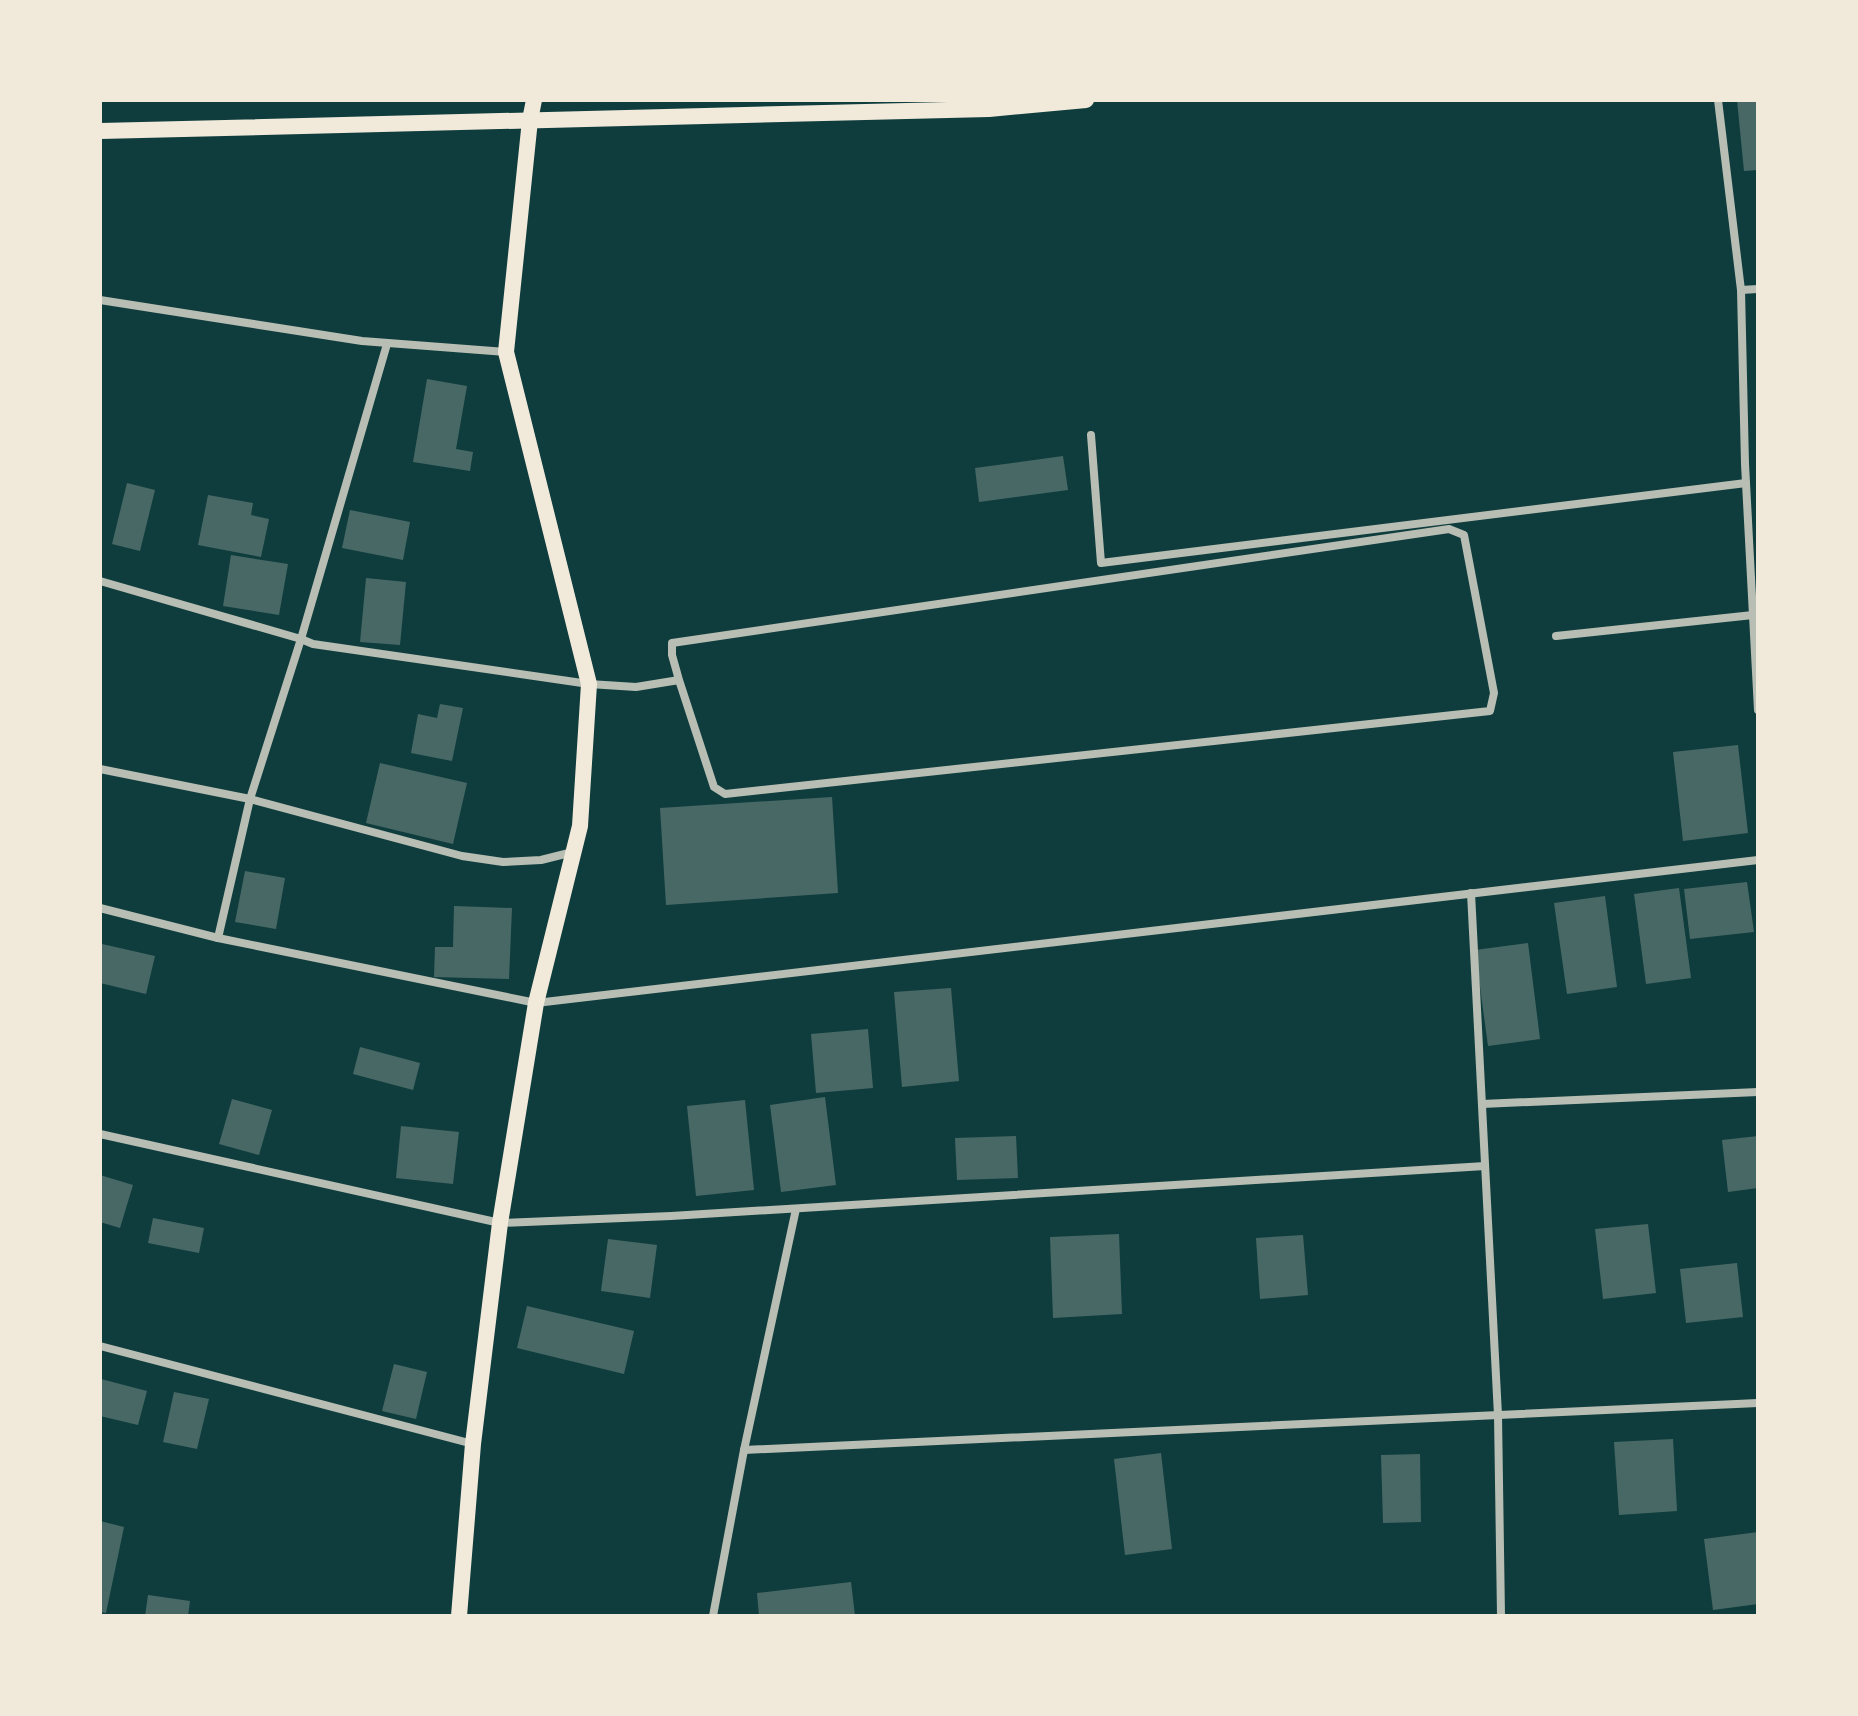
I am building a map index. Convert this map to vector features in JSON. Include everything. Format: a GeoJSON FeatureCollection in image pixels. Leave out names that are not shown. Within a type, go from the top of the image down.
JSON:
{"type":"FeatureCollection","features":[{"type":"Feature","properties":{"kind":"main road"},"geometry":{"type":"LineString","coordinates":[[459,1616],[473,1444],[500,1223],[536,1003],[580,826],[589,684],[506,352],[534,100]]}},
{"type":"Feature","properties":{"kind":"main road"},"geometry":{"type":"LineString","coordinates":[[100,131],[989,109],[1086,100]]}},
{"type":"Feature","properties":{"kind":"street"},"geometry":{"type":"LineString","coordinates":[[1718,100],[1741,290],[1746,483],[1758,710]]}},
{"type":"Feature","properties":{"kind":"street"},"geometry":{"type":"LineString","coordinates":[[1741,290],[1758,289]]}},
{"type":"Feature","properties":{"kind":"street"},"geometry":{"type":"LineString","coordinates":[[100,300],[387,344],[506,352]]}},
{"type":"Feature","properties":{"kind":"street"},"geometry":{"type":"LineString","coordinates":[[218,938],[250,799],[301,639],[387,344]]}},
{"type":"Feature","properties":{"kind":"street"},"geometry":{"type":"LineString","coordinates":[[1091,435],[1101,563],[1746,483]]}},
{"type":"Feature","properties":{"kind":"street"},"geometry":{"type":"LineString","coordinates":[[1449,529],[1464,535],[1494,693],[1490,711],[725,794],[714,787],[679,680],[672,643],[1449,529]]}},
{"type":"Feature","properties":{"kind":"street"},"geometry":{"type":"LineString","coordinates":[[100,581],[313,644],[589,684],[636,687],[679,680]]}},
{"type":"Feature","properties":{"kind":"street"},"geometry":{"type":"LineString","coordinates":[[1556,636],[1753,615]]}},
{"type":"Feature","properties":{"kind":"street"},"geometry":{"type":"LineString","coordinates":[[100,769],[250,799],[462,856],[503,862],[541,860],[573,852]]}},
{"type":"Feature","properties":{"kind":"street"},"geometry":{"type":"LineString","coordinates":[[100,908],[218,938],[536,1003],[1758,860]]}},
{"type":"Feature","properties":{"kind":"street"},"geometry":{"type":"LineString","coordinates":[[1471,893],[1498,1415],[1501,1616]]}},
{"type":"Feature","properties":{"kind":"street"},"geometry":{"type":"LineString","coordinates":[[1482,1104],[1758,1092]]}},
{"type":"Feature","properties":{"kind":"street"},"geometry":{"type":"LineString","coordinates":[[100,1134],[500,1223],[796,1209],[1485,1166]]}},
{"type":"Feature","properties":{"kind":"street"},"geometry":{"type":"LineString","coordinates":[[713,1616],[744,1450],[796,1209]]}},
{"type":"Feature","properties":{"kind":"street"},"geometry":{"type":"LineString","coordinates":[[100,1346],[473,1444]]}},
{"type":"Feature","properties":{"kind":"street"},"geometry":{"type":"LineString","coordinates":[[744,1450],[1758,1403]]}},
{"type":"Feature","properties":{"kind":"building"},"geometry":{"type":"Polygon","coordinates":[[[1737,100],[1758,100],[1758,170],[1744,171],[1737,100]]]}},
{"type":"Feature","properties":{"kind":"building"},"geometry":{"type":"Polygon","coordinates":[[[427,379],[467,386],[456,449],[473,452],[470,471],[413,462],[427,379]]]}},
{"type":"Feature","properties":{"kind":"building"},"geometry":{"type":"Polygon","coordinates":[[[1063,456],[1068,490],[979,502],[975,468],[1063,456]]]}},
{"type":"Feature","properties":{"kind":"building"},"geometry":{"type":"Polygon","coordinates":[[[127,483],[155,490],[140,551],[112,544],[127,483]]]}},
{"type":"Feature","properties":{"kind":"building"},"geometry":{"type":"Polygon","coordinates":[[[208,495],[253,503],[251,515],[269,519],[261,557],[198,545],[208,495]]]}},
{"type":"Feature","properties":{"kind":"building"},"geometry":{"type":"Polygon","coordinates":[[[350,510],[410,522],[403,560],[342,548],[350,510]]]}},
{"type":"Feature","properties":{"kind":"building"},"geometry":{"type":"Polygon","coordinates":[[[231,555],[288,564],[279,615],[223,606],[231,555]]]}},
{"type":"Feature","properties":{"kind":"building"},"geometry":{"type":"Polygon","coordinates":[[[366,578],[406,582],[400,645],[360,642],[366,578]]]}},
{"type":"Feature","properties":{"kind":"building"},"geometry":{"type":"Polygon","coordinates":[[[440,704],[463,708],[452,761],[411,753],[418,714],[437,718],[440,704]]]}},
{"type":"Feature","properties":{"kind":"building"},"geometry":{"type":"Polygon","coordinates":[[[1738,745],[1748,833],[1683,841],[1673,752],[1738,745]]]}},
{"type":"Feature","properties":{"kind":"building"},"geometry":{"type":"Polygon","coordinates":[[[380,763],[467,783],[453,844],[366,823],[380,763]]]}},
{"type":"Feature","properties":{"kind":"building"},"geometry":{"type":"Polygon","coordinates":[[[832,797],[838,893],[666,905],[660,808],[832,797]]]}},
{"type":"Feature","properties":{"kind":"building"},"geometry":{"type":"Polygon","coordinates":[[[245,871],[285,878],[276,929],[235,922],[245,871]]]}},
{"type":"Feature","properties":{"kind":"building"},"geometry":{"type":"Polygon","coordinates":[[[1747,882],[1754,932],[1690,939],[1684,889],[1747,882]]]}},
{"type":"Feature","properties":{"kind":"building"},"geometry":{"type":"Polygon","coordinates":[[[1679,888],[1691,978],[1646,984],[1634,894],[1679,888]]]}},
{"type":"Feature","properties":{"kind":"building"},"geometry":{"type":"Polygon","coordinates":[[[1605,896],[1617,987],[1567,994],[1554,903],[1605,896]]]}},
{"type":"Feature","properties":{"kind":"building"},"geometry":{"type":"Polygon","coordinates":[[[454,906],[512,908],[509,979],[434,977],[435,947],[453,947],[454,906]]]}},
{"type":"Feature","properties":{"kind":"building"},"geometry":{"type":"Polygon","coordinates":[[[1528,943],[1540,1039],[1488,1046],[1475,950],[1528,943]]]}},
{"type":"Feature","properties":{"kind":"building"},"geometry":{"type":"Polygon","coordinates":[[[102,944],[155,956],[146,994],[100,983],[102,944]]]}},
{"type":"Feature","properties":{"kind":"building"},"geometry":{"type":"Polygon","coordinates":[[[951,988],[959,1081],[902,1087],[894,992],[951,988]]]}},
{"type":"Feature","properties":{"kind":"building"},"geometry":{"type":"Polygon","coordinates":[[[868,1029],[873,1088],[816,1093],[811,1034],[868,1029]]]}},
{"type":"Feature","properties":{"kind":"building"},"geometry":{"type":"Polygon","coordinates":[[[360,1047],[420,1063],[413,1090],[353,1074],[360,1047]]]}},
{"type":"Feature","properties":{"kind":"building"},"geometry":{"type":"Polygon","coordinates":[[[825,1097],[836,1185],[781,1192],[770,1105],[825,1097]]]}},
{"type":"Feature","properties":{"kind":"building"},"geometry":{"type":"Polygon","coordinates":[[[232,1099],[272,1110],[259,1155],[219,1144],[232,1099]]]}},
{"type":"Feature","properties":{"kind":"building"},"geometry":{"type":"Polygon","coordinates":[[[745,1100],[754,1190],[696,1196],[687,1106],[745,1100]]]}},
{"type":"Feature","properties":{"kind":"building"},"geometry":{"type":"Polygon","coordinates":[[[401,1126],[459,1132],[453,1184],[396,1178],[401,1126]]]}},
{"type":"Feature","properties":{"kind":"building"},"geometry":{"type":"Polygon","coordinates":[[[1016,1136],[1018,1178],[957,1180],[955,1138],[1016,1136]]]}},
{"type":"Feature","properties":{"kind":"building"},"geometry":{"type":"Polygon","coordinates":[[[1758,1136],[1758,1188],[1728,1192],[1722,1140],[1758,1136]]]}},
{"type":"Feature","properties":{"kind":"building"},"geometry":{"type":"Polygon","coordinates":[[[100,1175],[133,1185],[120,1228],[100,1222],[100,1175]]]}},
{"type":"Feature","properties":{"kind":"building"},"geometry":{"type":"Polygon","coordinates":[[[153,1218],[204,1228],[199,1253],[148,1243],[153,1218]]]}},
{"type":"Feature","properties":{"kind":"building"},"geometry":{"type":"Polygon","coordinates":[[[1648,1224],[1656,1293],[1603,1299],[1595,1229],[1648,1224]]]}},
{"type":"Feature","properties":{"kind":"building"},"geometry":{"type":"Polygon","coordinates":[[[1119,1234],[1122,1314],[1053,1318],[1050,1237],[1119,1234]]]}},
{"type":"Feature","properties":{"kind":"building"},"geometry":{"type":"Polygon","coordinates":[[[1303,1235],[1308,1295],[1260,1299],[1256,1238],[1303,1235]]]}},
{"type":"Feature","properties":{"kind":"building"},"geometry":{"type":"Polygon","coordinates":[[[608,1239],[657,1245],[650,1298],[601,1291],[608,1239]]]}},
{"type":"Feature","properties":{"kind":"building"},"geometry":{"type":"Polygon","coordinates":[[[1737,1263],[1743,1317],[1686,1323],[1680,1269],[1737,1263]]]}},
{"type":"Feature","properties":{"kind":"building"},"geometry":{"type":"Polygon","coordinates":[[[527,1306],[634,1331],[624,1374],[517,1348],[527,1306]]]}},
{"type":"Feature","properties":{"kind":"building"},"geometry":{"type":"Polygon","coordinates":[[[394,1364],[427,1372],[416,1419],[382,1411],[394,1364]]]}},
{"type":"Feature","properties":{"kind":"building"},"geometry":{"type":"Polygon","coordinates":[[[101,1379],[147,1391],[138,1425],[100,1416],[101,1379]]]}},
{"type":"Feature","properties":{"kind":"building"},"geometry":{"type":"Polygon","coordinates":[[[174,1392],[209,1399],[197,1449],[163,1442],[174,1392]]]}},
{"type":"Feature","properties":{"kind":"building"},"geometry":{"type":"Polygon","coordinates":[[[1673,1439],[1677,1511],[1619,1515],[1614,1442],[1673,1439]]]}},
{"type":"Feature","properties":{"kind":"building"},"geometry":{"type":"Polygon","coordinates":[[[1161,1453],[1172,1549],[1125,1555],[1114,1459],[1161,1453]]]}},
{"type":"Feature","properties":{"kind":"building"},"geometry":{"type":"Polygon","coordinates":[[[1420,1454],[1421,1522],[1383,1523],[1381,1455],[1420,1454]]]}},
{"type":"Feature","properties":{"kind":"building"},"geometry":{"type":"Polygon","coordinates":[[[100,1521],[124,1527],[106,1613],[100,1612],[100,1521]]]}},
{"type":"Feature","properties":{"kind":"building"},"geometry":{"type":"Polygon","coordinates":[[[1758,1532],[1758,1604],[1713,1610],[1704,1539],[1758,1532]]]}},
{"type":"Feature","properties":{"kind":"building"},"geometry":{"type":"Polygon","coordinates":[[[851,1582],[855,1616],[759,1616],[757,1593],[851,1582]]]}},
{"type":"Feature","properties":{"kind":"building"},"geometry":{"type":"Polygon","coordinates":[[[148,1595],[190,1601],[188,1616],[145,1616],[148,1595]]]}}]}
